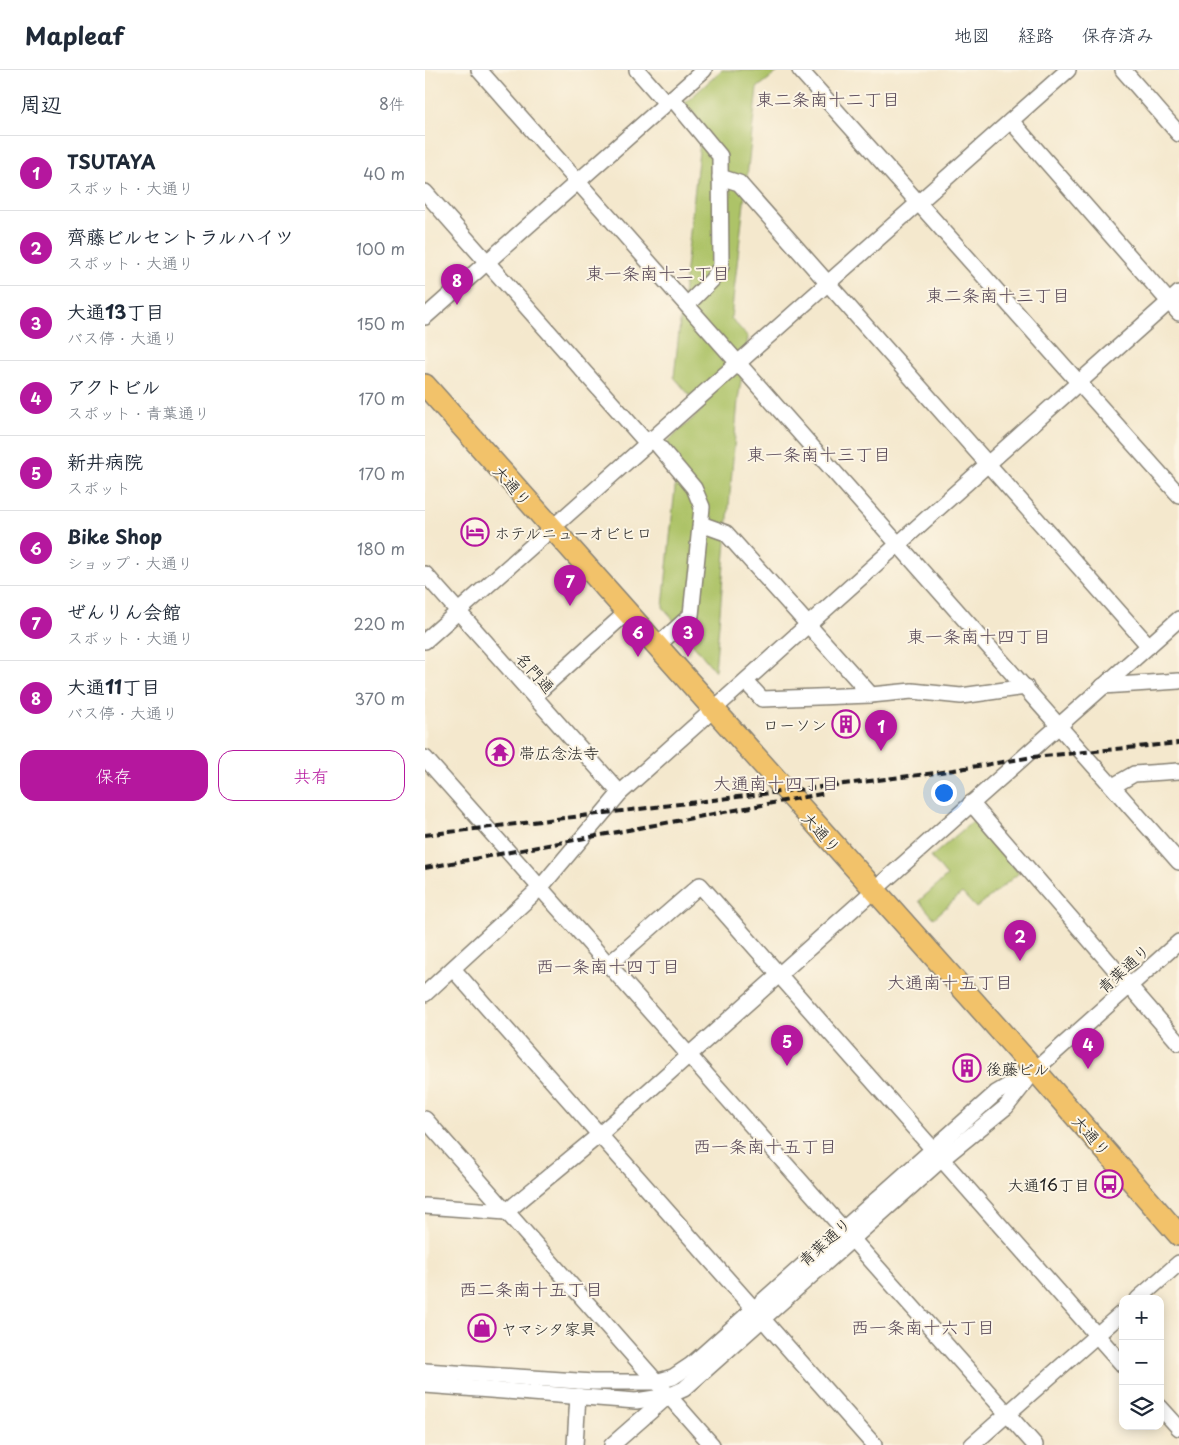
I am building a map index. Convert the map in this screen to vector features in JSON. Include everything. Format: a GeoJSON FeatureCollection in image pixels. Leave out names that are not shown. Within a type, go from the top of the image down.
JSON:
{"type":"FeatureCollection","features":[{"type":"Feature","properties":{"kind":"highway","name":"大通り"},"geometry":{"type":"LineString","coordinates":[[425,385],[1035,1070],[1179,1235]]}},
{"type":"Feature","properties":{"kind":"street"},"geometry":{"type":"LineString","coordinates":[[479,70],[1026,686],[1179,862]]}},
{"type":"Feature","properties":{"kind":"street"},"geometry":{"type":"LineString","coordinates":[[637,70],[669,100],[720,156],[721,266],[712,280],[687,305]]}},
{"type":"Feature","properties":{"kind":"street"},"geometry":{"type":"LineString","coordinates":[[425,317],[704,70]]}},
{"type":"Feature","properties":{"kind":"street"},"geometry":{"type":"LineString","coordinates":[[800,70],[1179,495]]}},
{"type":"Feature","properties":{"kind":"street"},"geometry":{"type":"LineString","coordinates":[[425,640],[1068,70]]}},
{"type":"Feature","properties":{"kind":"street"},"geometry":{"type":"LineString","coordinates":[[1123,70],[1179,134]]}},
{"type":"Feature","properties":{"kind":"street"},"geometry":{"type":"LineString","coordinates":[[425,994],[540,888],[620,794],[1078,383],[1176,303],[1011,121]]}},
{"type":"Feature","properties":{"kind":"street"},"geometry":{"type":"LineString","coordinates":[[720,177],[739,183],[829,282],[1149,646]]}},
{"type":"Feature","properties":{"kind":"street"},"geometry":{"type":"LineString","coordinates":[[425,192],[694,488],[702,507],[691,615],[657,645]]}},
{"type":"Feature","properties":{"kind":"street"},"geometry":{"type":"LineString","coordinates":[[701,524],[725,533],[871,695]]}},
{"type":"Feature","properties":{"kind":"street","name":"名門通"},"geometry":{"type":"LineString","coordinates":[[425,574],[620,794]]}},
{"type":"Feature","properties":{"kind":"street"},"geometry":{"type":"LineString","coordinates":[[534,696],[627,612]]}},
{"type":"Feature","properties":{"kind":"street"},"geometry":{"type":"LineString","coordinates":[[425,1206],[506,1212],[599,1135],[1179,619]]}},
{"type":"Feature","properties":{"kind":"street"},"geometry":{"type":"LineString","coordinates":[[1103,686],[1179,681]]}},
{"type":"Feature","properties":{"kind":"street"},"geometry":{"type":"LineString","coordinates":[[747,682],[762,699],[871,695],[911,691],[961,696],[1026,686]]}},
{"type":"Feature","properties":{"kind":"street"},"geometry":{"type":"LineString","coordinates":[[425,758],[1035,1445]]}},
{"type":"Feature","properties":{"kind":"street"},"geometry":{"type":"LineString","coordinates":[[1113,786],[1134,774],[1179,771]]}},
{"type":"Feature","properties":{"kind":"street"},"geometry":{"type":"LineString","coordinates":[[971,803],[1179,1043]]}},
{"type":"Feature","properties":{"kind":"street"},"geometry":{"type":"LineString","coordinates":[[608,964],[699,885],[1119,1361]]}},
{"type":"Feature","properties":{"kind":"street","name":"青葉通り"},"geometry":{"type":"LineString","coordinates":[[425,1385],[636,1400],[668,1396],[684,1389],[757,1314],[938,1154],[1006,1106],[1035,1070],[1179,942]]}},
{"type":"Feature","properties":{"kind":"street"},"geometry":{"type":"LineString","coordinates":[[453,969],[874,1445]]}},
{"type":"Feature","properties":{"kind":"street"},"geometry":{"type":"LineString","coordinates":[[425,1119],[712,1445]]}},
{"type":"Feature","properties":{"kind":"street"},"geometry":{"type":"LineString","coordinates":[[1143,1295],[1179,1263]]}},
{"type":"Feature","properties":{"kind":"street"},"geometry":{"type":"LineString","coordinates":[[425,1371],[593,1382],[656,1382],[673,1377],[691,1365],[757,1314]]}},
{"type":"Feature","properties":{"kind":"street"},"geometry":{"type":"LineString","coordinates":[[972,1445],[1119,1315]]}},
{"type":"Feature","properties":{"kind":"street"},"geometry":{"type":"LineString","coordinates":[[575,1445],[578,1396]]}},
{"type":"Feature","properties":{"kind":"street"},"geometry":{"type":"LineString","coordinates":[[612,1445],[668,1396]]}},
{"type":"Feature","properties":{"kind":"street"},"geometry":{"type":"LineString","coordinates":[[1164,1411],[1179,1428]]}},
{"type":"Feature","properties":{"kind":"green space"},"geometry":{"type":"Polygon","coordinates":[[[722,70],[779,71],[757,88],[731,318],[748,337],[738,400],[715,671],[663,607],[678,458],[665,444],[702,410],[674,377],[702,124],[685,103],[722,70]]]}},
{"type":"Feature","properties":{"kind":"green space"},"geometry":{"type":"Polygon","coordinates":[[[973,821],[1019,873],[976,908],[962,893],[934,918],[919,901],[947,876],[931,857],[973,821]]]}},
{"type":"Feature","properties":{"kind":"railway"},"geometry":{"type":"LineString","coordinates":[[425,835],[935,773],[1033,757],[1179,743]]}},
{"type":"Feature","properties":{"kind":"railway"},"geometry":{"type":"LineString","coordinates":[[425,868],[826,793]]}},
{"type":"Feature","properties":{"kind":"place","name":"大通11丁目"},"geometry":{"type":"Point","coordinates":[457,305]}},
{"type":"Feature","properties":{"kind":"place","name":"ホテルニューオビヒロ"},"geometry":{"type":"Point","coordinates":[475,532]}},
{"type":"Feature","properties":{"kind":"place","name":"ぜんりん会館"},"geometry":{"type":"Point","coordinates":[570,606]}},
{"type":"Feature","properties":{"kind":"place","name":"Bike Shop"},"geometry":{"type":"Point","coordinates":[638,657]}},
{"type":"Feature","properties":{"kind":"place","name":"大通13丁目"},"geometry":{"type":"Point","coordinates":[688,657]}},
{"type":"Feature","properties":{"kind":"place","name":"ローソン"},"geometry":{"type":"Point","coordinates":[846,724]}},
{"type":"Feature","properties":{"kind":"place","name":"TSUTAYA"},"geometry":{"type":"Point","coordinates":[881,751]}},
{"type":"Feature","properties":{"kind":"place","name":"帯広念法寺"},"geometry":{"type":"Point","coordinates":[500,752]}},
{"type":"Feature","properties":{"kind":"place","name":"齊藤ビルセントラルハイツ"},"geometry":{"type":"Point","coordinates":[1020,961]}},
{"type":"Feature","properties":{"kind":"place","name":"新井病院"},"geometry":{"type":"Point","coordinates":[787,1066]}},
{"type":"Feature","properties":{"kind":"place","name":"後藤ビル"},"geometry":{"type":"Point","coordinates":[967,1068]}},
{"type":"Feature","properties":{"kind":"place","name":"アクトビル"},"geometry":{"type":"Point","coordinates":[1088,1069]}},
{"type":"Feature","properties":{"kind":"place","name":"大通16丁目"},"geometry":{"type":"Point","coordinates":[1109,1184]}},
{"type":"Feature","properties":{"kind":"place","name":"ヤマシタ家具"},"geometry":{"type":"Point","coordinates":[482,1328]}},
{"type":"Feature","properties":{"kind":"district","name":"東二条南十二丁目"},"geometry":{"type":"Point","coordinates":[828,98]}},
{"type":"Feature","properties":{"kind":"district","name":"東一条南十二丁目"},"geometry":{"type":"Point","coordinates":[658,272]}},
{"type":"Feature","properties":{"kind":"district","name":"東二条南十三丁目"},"geometry":{"type":"Point","coordinates":[998,294]}},
{"type":"Feature","properties":{"kind":"district","name":"東一条南十三丁目"},"geometry":{"type":"Point","coordinates":[819,453]}},
{"type":"Feature","properties":{"kind":"district","name":"東一条南十四丁目"},"geometry":{"type":"Point","coordinates":[979,635]}},
{"type":"Feature","properties":{"kind":"district","name":"大通南十四丁目"},"geometry":{"type":"Point","coordinates":[776,782]}},
{"type":"Feature","properties":{"kind":"district","name":"西一条南十四丁目"},"geometry":{"type":"Point","coordinates":[608,965]}},
{"type":"Feature","properties":{"kind":"district","name":"大通南十五丁目"},"geometry":{"type":"Point","coordinates":[950,981]}},
{"type":"Feature","properties":{"kind":"district","name":"西一条南十五丁目"},"geometry":{"type":"Point","coordinates":[765,1145]}},
{"type":"Feature","properties":{"kind":"district","name":"西二条南十五丁目"},"geometry":{"type":"Point","coordinates":[531,1288]}},
{"type":"Feature","properties":{"kind":"district","name":"西一条南十六丁目"},"geometry":{"type":"Point","coordinates":[923,1326]}}]}
